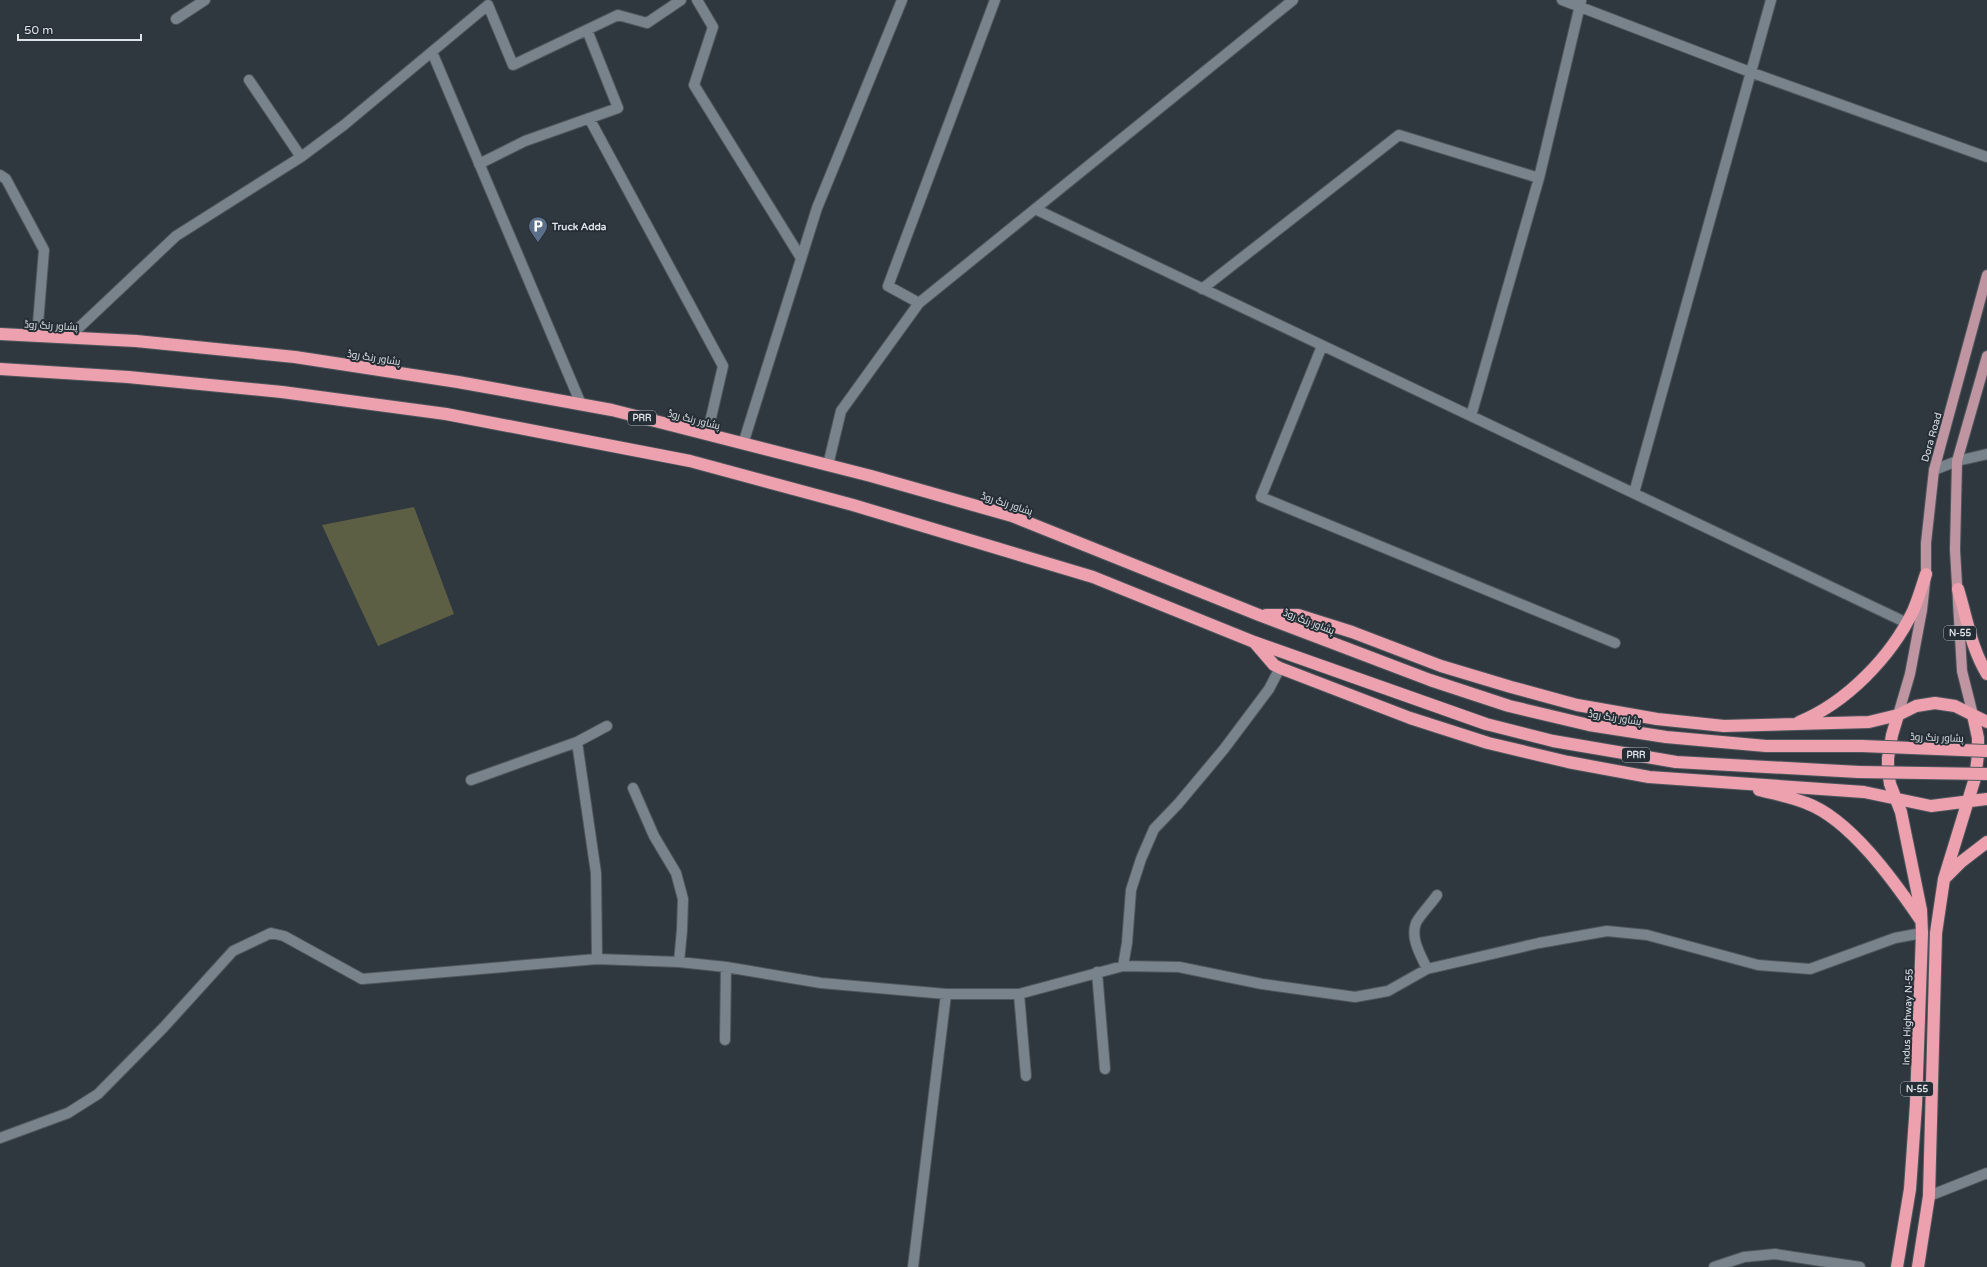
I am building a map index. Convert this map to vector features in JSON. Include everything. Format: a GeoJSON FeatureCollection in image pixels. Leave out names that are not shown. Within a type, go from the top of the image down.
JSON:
{"type":"FeatureCollection","features":[{"type":"Feature","properties":{"kind":"highway","name":"پشاور رنگ روڈ"},"geometry":{"type":"LineString","coordinates":[[0,334],[136,341],[295,357],[458,382],[581,404],[828,465],[1012,516],[1259,615],[1430,680],[1509,706],[1590,725],[1666,737],[1766,746],[1862,746],[1987,751]]}},
{"type":"Feature","properties":{"kind":"highway","name":"PRR"},"geometry":{"type":"LineString","coordinates":[[0,369],[128,377],[282,392],[438,413],[690,461],[853,505],[1093,577],[1254,642],[1418,702],[1486,724],[1554,741],[1676,762],[1859,772],[1987,774]]}},
{"type":"Feature","properties":{"kind":"highway"},"geometry":{"type":"LineString","coordinates":[[1791,725],[1815,715],[1834,704],[1864,679],[1907,623],[1914,610],[1926,574]]}},
{"type":"Feature","properties":{"kind":"highway"},"geometry":{"type":"LineString","coordinates":[[1958,589],[1968,619],[1975,650],[1987,674]]}},
{"type":"Feature","properties":{"kind":"highway"},"geometry":{"type":"LineString","coordinates":[[1259,615],[1298,616],[1352,632],[1441,666],[1511,687],[1577,705],[1658,719],[1724,726],[1869,722],[1898,715],[1916,706],[1936,703],[1955,706],[1987,722]]}},
{"type":"Feature","properties":{"kind":"highway"},"geometry":{"type":"LineString","coordinates":[[1254,642],[1274,665],[1280,668],[1410,718],[1488,743],[1568,762],[1649,777],[1864,792],[1931,806],[1987,799]]}},
{"type":"Feature","properties":{"kind":"highway","name":"N-55"},"geometry":{"type":"LineString","coordinates":[[1898,715],[1892,735],[1888,758],[1890,784],[1901,812],[1921,922]]}},
{"type":"Feature","properties":{"kind":"highway","name":"N-55"},"geometry":{"type":"LineString","coordinates":[[1918,1267],[1929,1196],[1936,933],[1944,879],[1975,778],[1978,755],[1978,738],[1973,715]]}},
{"type":"Feature","properties":{"kind":"highway"},"geometry":{"type":"LineString","coordinates":[[1737,784],[1807,803],[1830,815],[1850,831],[1870,854],[1894,883],[1921,922]]}},
{"type":"Feature","properties":{"kind":"highway"},"geometry":{"type":"LineString","coordinates":[[1944,879],[1961,862],[1987,842]]}},
{"type":"Feature","properties":{"kind":"highway","name":"Indus Highway N-55"},"geometry":{"type":"LineString","coordinates":[[1897,1267],[1910,1189],[1916,1104],[1921,922]]}},
{"type":"Feature","properties":{"kind":"main road","name":"Dora Road"},"geometry":{"type":"LineString","coordinates":[[1898,715],[1910,674],[1922,610],[1926,574],[1926,543],[1934,470],[1987,275]]}},
{"type":"Feature","properties":{"kind":"main road"},"geometry":{"type":"LineString","coordinates":[[1957,461],[1987,356]]}},
{"type":"Feature","properties":{"kind":"main road","name":"N-55"},"geometry":{"type":"LineString","coordinates":[[1957,461],[1955,550],[1962,671],[1973,715]]}},
{"type":"Feature","properties":{"kind":"street"},"geometry":{"type":"LineString","coordinates":[[176,19],[205,0]]}},
{"type":"Feature","properties":{"kind":"street"},"geometry":{"type":"LineString","coordinates":[[68,338],[176,236],[301,157],[344,125],[488,5],[514,65],[618,15],[647,23],[681,0]]}},
{"type":"Feature","properties":{"kind":"street"},"geometry":{"type":"LineString","coordinates":[[697,0],[713,27],[694,85],[801,258]]}},
{"type":"Feature","properties":{"kind":"street"},"geometry":{"type":"LineString","coordinates":[[743,444],[817,208],[902,0]]}},
{"type":"Feature","properties":{"kind":"street"},"geometry":{"type":"LineString","coordinates":[[919,303],[888,286],[995,0]]}},
{"type":"Feature","properties":{"kind":"street"},"geometry":{"type":"LineString","coordinates":[[828,465],[841,411],[919,303],[1293,0]]}},
{"type":"Feature","properties":{"kind":"street"},"geometry":{"type":"LineString","coordinates":[[1562,0],[1580,3],[1750,72],[1987,157]]}},
{"type":"Feature","properties":{"kind":"street"},"geometry":{"type":"LineString","coordinates":[[1634,493],[1771,0]]}},
{"type":"Feature","properties":{"kind":"street"},"geometry":{"type":"LineString","coordinates":[[1471,416],[1539,178],[1580,3]]}},
{"type":"Feature","properties":{"kind":"street"},"geometry":{"type":"LineString","coordinates":[[479,164],[525,141],[618,108],[587,30]]}},
{"type":"Feature","properties":{"kind":"street"},"geometry":{"type":"LineString","coordinates":[[432,52],[581,404]]}},
{"type":"Feature","properties":{"kind":"street"},"geometry":{"type":"LineString","coordinates":[[249,80],[301,157]]}},
{"type":"Feature","properties":{"kind":"street"},"geometry":{"type":"LineString","coordinates":[[589,118],[723,366],[707,435]]}},
{"type":"Feature","properties":{"kind":"street"},"geometry":{"type":"LineString","coordinates":[[1202,289],[1398,135],[1539,178]]}},
{"type":"Feature","properties":{"kind":"street"},"geometry":{"type":"LineString","coordinates":[[0,175],[6,180],[44,250],[37,336]]}},
{"type":"Feature","properties":{"kind":"street"},"geometry":{"type":"LineString","coordinates":[[1035,209],[1907,623]]}},
{"type":"Feature","properties":{"kind":"street"},"geometry":{"type":"LineString","coordinates":[[1322,346],[1261,497],[1615,643]]}},
{"type":"Feature","properties":{"kind":"street"},"geometry":{"type":"LineString","coordinates":[[1934,470],[1957,461],[1987,454]]}},
{"type":"Feature","properties":{"kind":"street"},"geometry":{"type":"LineString","coordinates":[[1123,966],[1127,943],[1131,890],[1141,859],[1154,829],[1178,804],[1224,749],[1269,689],[1280,668]]}},
{"type":"Feature","properties":{"kind":"street"},"geometry":{"type":"LineString","coordinates":[[471,780],[577,742],[607,726]]}},
{"type":"Feature","properties":{"kind":"street"},"geometry":{"type":"LineString","coordinates":[[577,742],[596,873],[597,959]]}},
{"type":"Feature","properties":{"kind":"street"},"geometry":{"type":"LineString","coordinates":[[633,788],[654,836],[676,873],[683,899],[679,962]]}},
{"type":"Feature","properties":{"kind":"street"},"geometry":{"type":"LineString","coordinates":[[1427,969],[1417,947],[1414,933],[1416,922],[1437,895]]}},
{"type":"Feature","properties":{"kind":"street"},"geometry":{"type":"LineString","coordinates":[[0,1138],[68,1113],[98,1094],[164,1027],[233,951],[271,933],[284,936],[362,979],[597,959],[679,962],[726,967],[821,983],[946,994],[1019,994],[1123,966],[1179,967],[1262,984],[1355,997],[1388,991],[1427,969],[1539,943],[1607,931],[1647,935],[1758,965],[1810,969],[1895,938],[1921,922]]}},
{"type":"Feature","properties":{"kind":"street"},"geometry":{"type":"LineString","coordinates":[[726,967],[726,1040]]}},
{"type":"Feature","properties":{"kind":"street"},"geometry":{"type":"LineString","coordinates":[[1097,972],[1105,1069]]}},
{"type":"Feature","properties":{"kind":"street"},"geometry":{"type":"LineString","coordinates":[[913,1267],[946,994]]}},
{"type":"Feature","properties":{"kind":"street"},"geometry":{"type":"LineString","coordinates":[[1019,994],[1026,1076]]}},
{"type":"Feature","properties":{"kind":"street"},"geometry":{"type":"LineString","coordinates":[[1929,1196],[1987,1174]]}},
{"type":"Feature","properties":{"kind":"street"},"geometry":{"type":"LineString","coordinates":[[1714,1267],[1744,1257],[1775,1254],[1860,1267]]}},
{"type":"Feature","properties":{"kind":"green space"},"geometry":{"type":"Polygon","coordinates":[[[414,507],[454,614],[378,646],[322,525],[414,507]]]}},
{"type":"Feature","properties":{"kind":"place","name":"Truck Adda"},"geometry":{"type":"Point","coordinates":[538,243]}}]}
